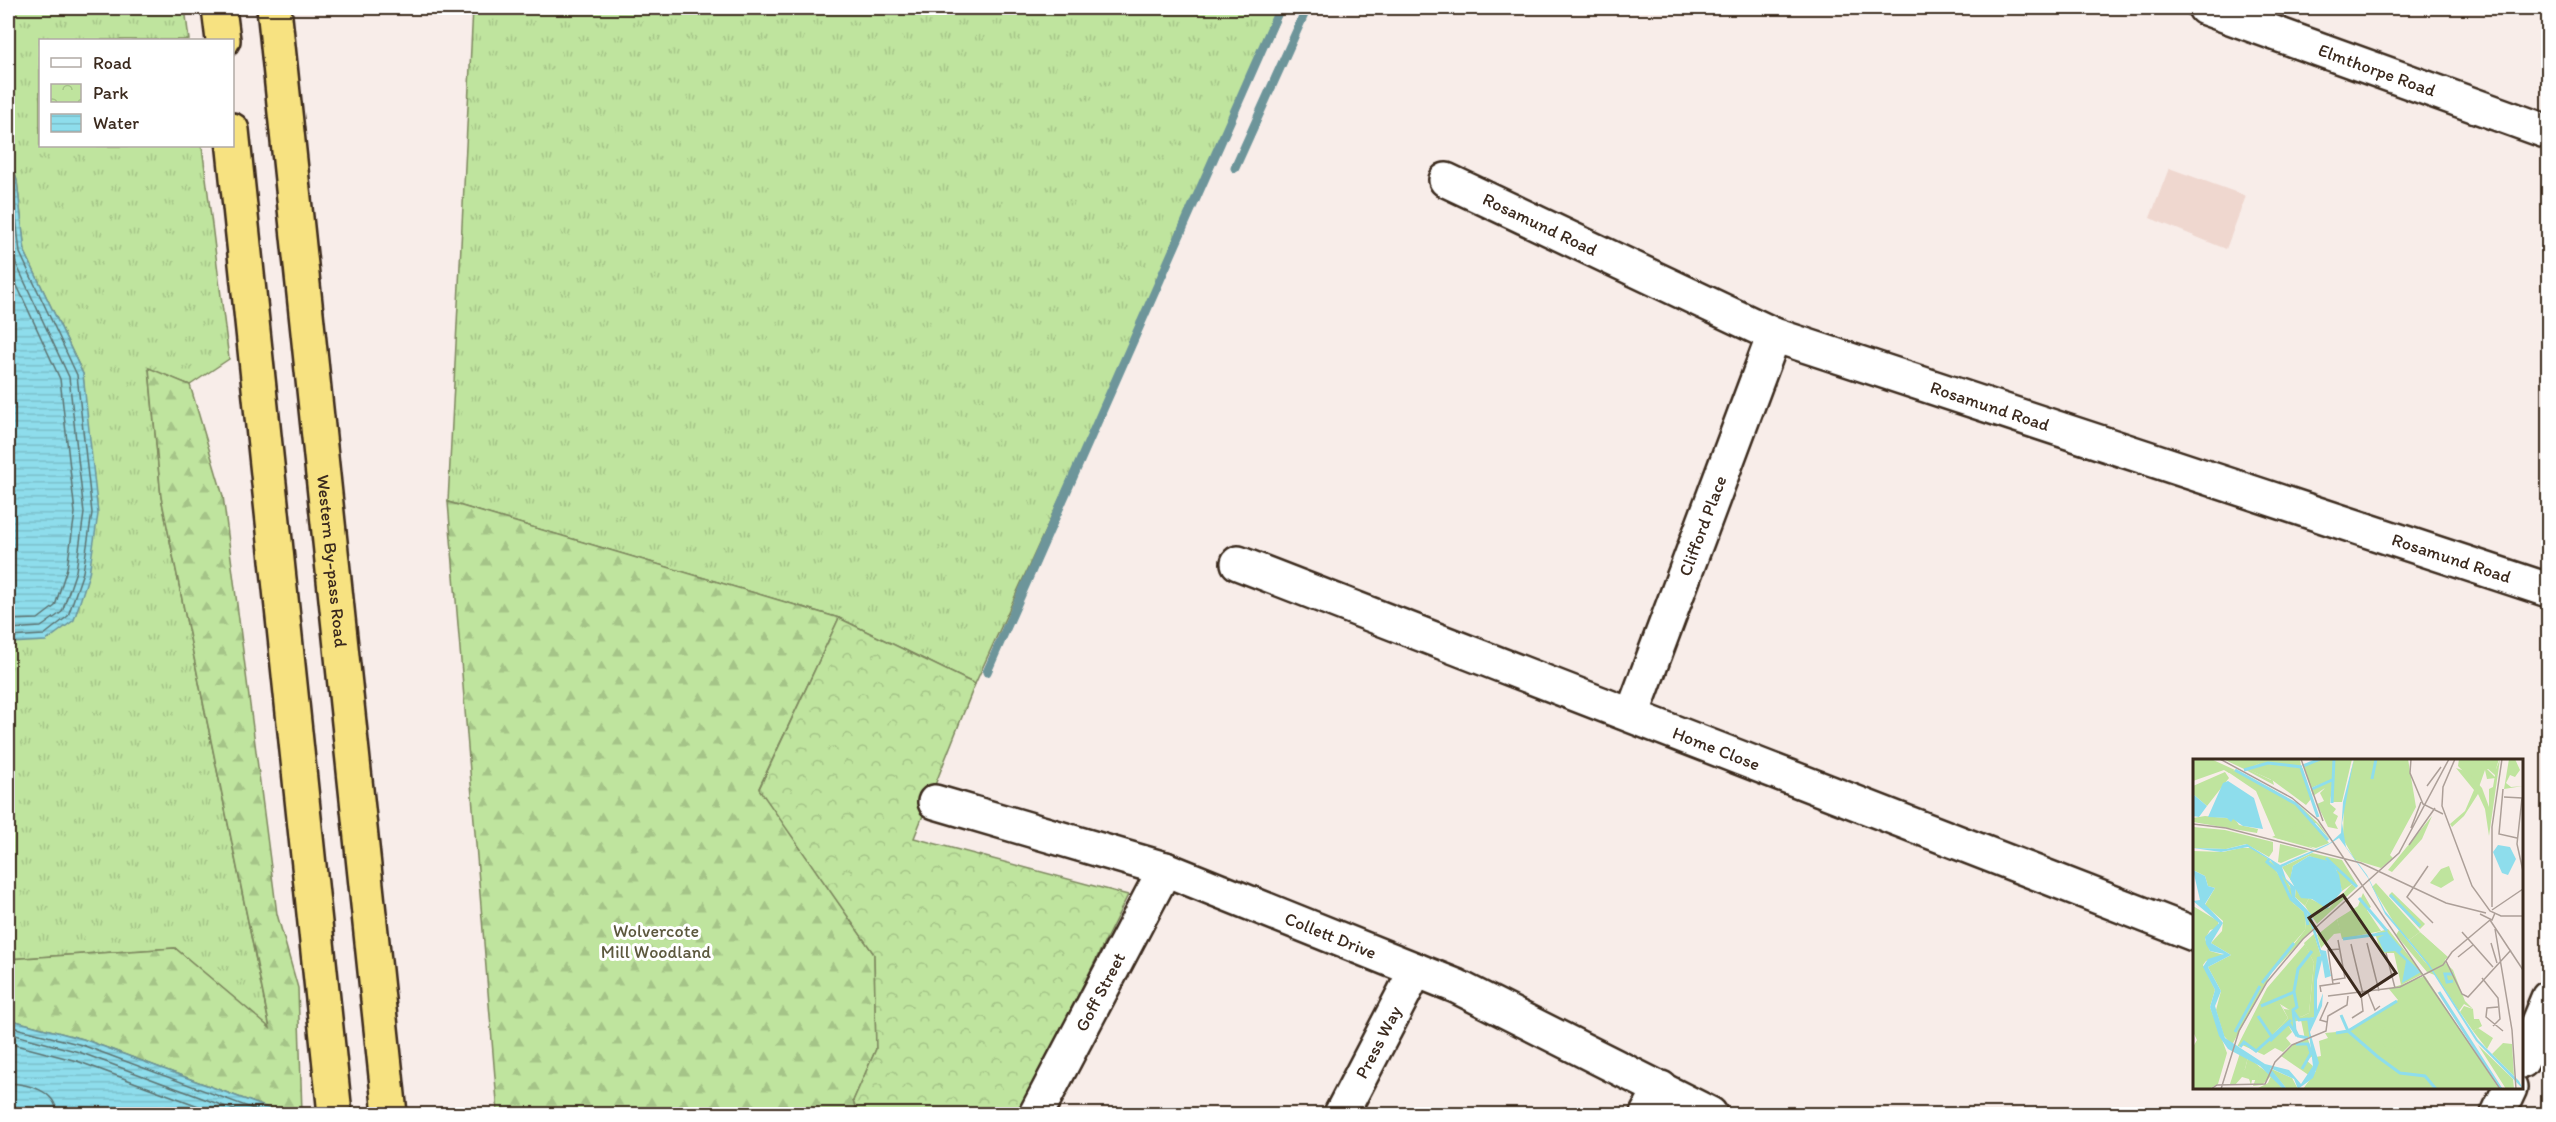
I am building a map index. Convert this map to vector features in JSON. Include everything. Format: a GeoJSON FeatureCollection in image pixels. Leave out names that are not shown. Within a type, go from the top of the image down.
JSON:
{"type":"FeatureCollection","features":[{"type":"Feature","properties":{"kind":"highway"},"geometry":{"type":"LineString","coordinates":[[219,8],[223,39]]}},
{"type":"Feature","properties":{"kind":"highway","name":"Western By-pass Road"},"geometry":{"type":"LineString","coordinates":[[274,8],[390,1114]]}},
{"type":"Feature","properties":{"kind":"highway"},"geometry":{"type":"LineString","coordinates":[[234,147],[335,1114]]}},
{"type":"Feature","properties":{"kind":"street","name":"Elmthorpe Road"},"geometry":{"type":"LineString","coordinates":[[2205,8],[2548,132]]}},
{"type":"Feature","properties":{"kind":"street","name":"Rosamund Road"},"geometry":{"type":"LineString","coordinates":[[1446,180],[1774,335],[2548,590]]}},
{"type":"Feature","properties":{"kind":"street","name":"Clifford Place"},"geometry":{"type":"LineString","coordinates":[[1632,715],[1774,335]]}},
{"type":"Feature","properties":{"kind":"street","name":"Home Close"},"geometry":{"type":"LineString","coordinates":[[1238,563],[2193,934]]}},
{"type":"Feature","properties":{"kind":"street","name":"Collett Drive"},"geometry":{"type":"LineString","coordinates":[[935,802],[1165,869],[1456,986],[1654,1101],[1710,1114]]}},
{"type":"Feature","properties":{"kind":"street","name":"Goff Street"},"geometry":{"type":"LineString","coordinates":[[1036,1114],[1165,869]]}},
{"type":"Feature","properties":{"kind":"street","name":"Press Way"},"geometry":{"type":"LineString","coordinates":[[1341,1114],[1416,970]]}},
{"type":"Feature","properties":{"kind":"street"},"geometry":{"type":"LineString","coordinates":[[2523,1059],[2548,998]]}},
{"type":"Feature","properties":{"kind":"shaded area"},"geometry":{"type":"Polygon","coordinates":[[[2169,168],[2246,196],[2226,249],[2150,218],[2169,168]]]}},
{"type":"Feature","properties":{"kind":"green space"},"geometry":{"type":"Polygon","coordinates":[[[8,8],[185,8],[189,39],[39,39],[39,147],[202,147],[229,359],[190,385],[149,369],[161,497],[270,1029],[175,948],[8,959],[8,641],[10,643],[88,437],[83,374],[25,252],[17,181],[8,147],[8,8]]]}},
{"type":"Feature","properties":{"kind":"green space"},"geometry":{"type":"Polygon","coordinates":[[[473,8],[1284,8],[975,684],[839,618],[448,502],[473,8]]]}},
{"type":"Feature","properties":{"kind":"green space"},"geometry":{"type":"Polygon","coordinates":[[[149,368],[190,385],[223,496],[277,914],[298,988],[302,1114],[284,1114],[83,1039],[8,1019],[8,959],[175,948],[270,1028],[161,497],[149,368]]]}},
{"type":"Feature","properties":{"kind":"green space","name":"Wolvercote Mill Woodland"},"geometry":{"type":"Polygon","coordinates":[[[448,502],[839,618],[759,788],[874,954],[876,1049],[853,1101],[858,1114],[498,1114],[448,502]]]}},
{"type":"Feature","properties":{"kind":"green space"},"geometry":{"type":"Polygon","coordinates":[[[839,618],[975,684],[914,838],[1128,895],[1019,1114],[858,1114],[853,1101],[876,1049],[874,954],[759,789],[839,618]]]}},
{"type":"Feature","properties":{"kind":"water"},"geometry":{"type":"Polygon","coordinates":[[[8,147],[17,181],[25,252],[83,374],[98,514],[89,574],[74,620],[46,641],[10,643],[8,641],[8,147]]]}},
{"type":"Feature","properties":{"kind":"water"},"geometry":{"type":"Polygon","coordinates":[[[8,1019],[83,1039],[284,1114],[46,1114],[8,1105],[8,1019]]]}},
{"type":"Feature","properties":{"kind":"waterway"},"geometry":{"type":"LineString","coordinates":[[987,672],[1280,8]]}},
{"type":"Feature","properties":{"kind":"waterway"},"geometry":{"type":"LineString","coordinates":[[1235,168],[1307,8]]}}]}
